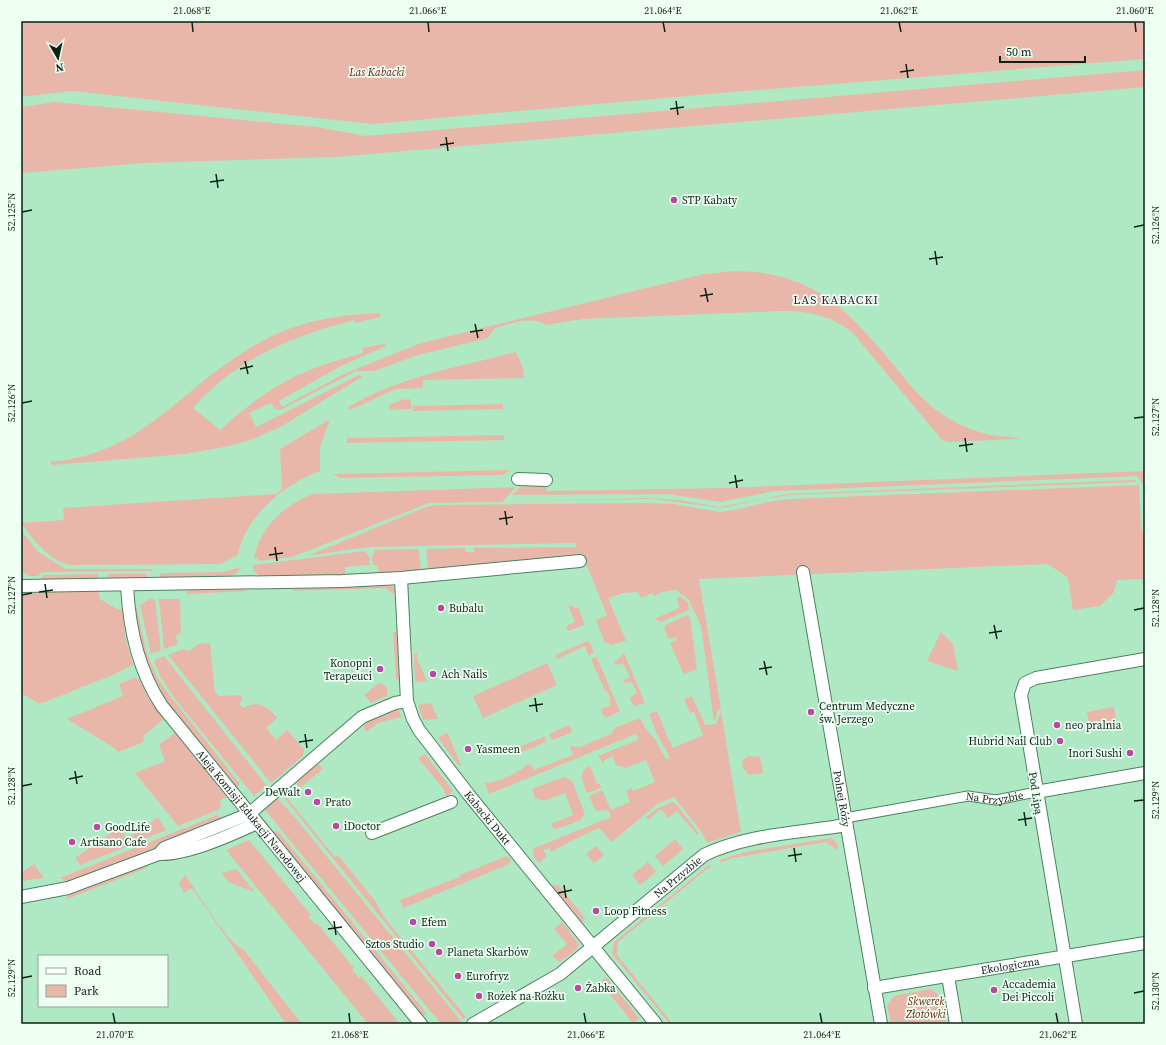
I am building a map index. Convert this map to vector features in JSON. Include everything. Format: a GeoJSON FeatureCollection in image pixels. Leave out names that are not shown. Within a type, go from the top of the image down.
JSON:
{"type":"FeatureCollection","features":[{"type":"Feature","properties":{"kind":"street"},"geometry":{"type":"LineString","coordinates":[[518,479],[546,480]]}},
{"type":"Feature","properties":{"kind":"street"},"geometry":{"type":"LineString","coordinates":[[21,586],[127,585],[401,578],[580,562]]}},
{"type":"Feature","properties":{"kind":"street","name":"Polnej Róży"},"geometry":{"type":"LineString","coordinates":[[803,572],[881,1024]]}},
{"type":"Feature","properties":{"kind":"street","name":"Kabacki Dukt"},"geometry":{"type":"LineString","coordinates":[[401,578],[407,701],[413,719],[419,730],[656,1024]]}},
{"type":"Feature","properties":{"kind":"street","name":"Aleja Komisji Edukacji Narodowej"},"geometry":{"type":"LineString","coordinates":[[127,585],[132,633],[142,671],[151,689],[166,710],[253,818],[421,1024]]}},
{"type":"Feature","properties":{"kind":"street","name":"Pod Lipą"},"geometry":{"type":"LineString","coordinates":[[1076,1024],[1021,695],[1025,684],[1036,678],[1145,658]]}},
{"type":"Feature","properties":{"kind":"street"},"geometry":{"type":"LineString","coordinates":[[21,897],[68,888],[159,854],[164,848],[253,818],[362,717],[395,703],[407,701]]}},
{"type":"Feature","properties":{"kind":"street","name":"Na Przyzbie"},"geometry":{"type":"LineString","coordinates":[[473,1024],[552,979],[697,859],[717,848],[968,796],[996,800],[1145,773]]}},
{"type":"Feature","properties":{"kind":"street"},"geometry":{"type":"LineString","coordinates":[[372,834],[451,802]]}},
{"type":"Feature","properties":{"kind":"street","name":"Ekologiczna"},"geometry":{"type":"LineString","coordinates":[[874,988],[1145,942]]}},
{"type":"Feature","properties":{"kind":"street"},"geometry":{"type":"LineString","coordinates":[[948,976],[956,1024]]}},
{"type":"Feature","properties":{"kind":"green space","name":"Las Kabacki"},"geometry":{"type":"Polygon","coordinates":[[[21,21],[1145,21],[1145,59],[733,92],[373,124],[72,91],[21,97],[21,21]]]}},
{"type":"Feature","properties":{"kind":"green space"},"geometry":{"type":"Polygon","coordinates":[[[1145,70],[1145,87],[336,157],[145,163],[21,173],[21,107],[55,102],[317,127],[365,136],[1145,70]]]}},
{"type":"Feature","properties":{"kind":"green space"},"geometry":{"type":"Polygon","coordinates":[[[735,271],[762,273],[786,278],[807,286],[826,297],[843,310],[859,326],[924,400],[936,410],[956,422],[976,431],[991,435],[1020,439],[948,442],[942,440],[852,332],[828,318],[811,313],[783,311],[583,319],[546,325],[535,321],[521,321],[495,328],[488,338],[415,356],[374,371],[356,371],[280,410],[275,409],[271,403],[249,413],[256,427],[359,375],[362,377],[282,426],[253,439],[230,446],[185,454],[52,465],[50,462],[81,457],[108,448],[132,436],[154,421],[218,370],[242,353],[275,335],[308,323],[343,316],[380,313],[380,317],[355,323],[354,320],[308,334],[266,352],[228,376],[193,408],[220,430],[254,402],[286,381],[320,366],[363,353],[362,348],[385,344],[386,346],[339,367],[279,401],[282,407],[344,374],[421,343],[704,274],[735,271]]]}},
{"type":"Feature","properties":{"kind":"green space"},"geometry":{"type":"Polygon","coordinates":[[[516,352],[523,368],[524,378],[423,380],[423,388],[396,389],[350,410],[347,408],[387,388],[429,374],[516,352]]]}},
{"type":"Feature","properties":{"kind":"green space"},"geometry":{"type":"Polygon","coordinates":[[[410,399],[412,409],[389,410],[389,405],[401,400],[410,399]]]}},
{"type":"Feature","properties":{"kind":"green space"},"geometry":{"type":"Polygon","coordinates":[[[503,404],[503,409],[413,411],[413,406],[503,404]]]}},
{"type":"Feature","properties":{"kind":"green space"},"geometry":{"type":"Polygon","coordinates":[[[330,419],[320,447],[320,471],[293,484],[268,504],[257,515],[248,528],[238,555],[221,564],[70,565],[55,559],[48,554],[21,523],[64,520],[63,508],[277,494],[282,489],[280,449],[330,419]]]}},
{"type":"Feature","properties":{"kind":"green space"},"geometry":{"type":"Polygon","coordinates":[[[504,435],[504,440],[347,443],[347,438],[504,435]]]}},
{"type":"Feature","properties":{"kind":"green space"},"geometry":{"type":"Polygon","coordinates":[[[511,470],[502,475],[340,478],[333,474],[511,470]]]}},
{"type":"Feature","properties":{"kind":"green space"},"geometry":{"type":"Polygon","coordinates":[[[1145,471],[1145,501],[1143,484],[1137,476],[774,491],[721,502],[667,494],[512,495],[520,487],[546,486],[547,491],[724,488],[1145,471]]]}},
{"type":"Feature","properties":{"kind":"green space"},"geometry":{"type":"Polygon","coordinates":[[[1134,480],[1137,482],[790,495],[762,499],[723,508],[653,499],[507,501],[647,498],[679,500],[720,507],[787,494],[1134,480]]]}},
{"type":"Feature","properties":{"kind":"green space"},"geometry":{"type":"Polygon","coordinates":[[[1139,485],[1141,528],[1145,537],[1145,579],[1117,580],[1114,592],[1100,606],[1073,610],[1068,578],[1048,564],[699,579],[721,709],[718,710],[714,722],[701,626],[689,600],[676,590],[663,592],[654,596],[652,593],[641,598],[638,592],[623,593],[608,598],[626,641],[611,645],[604,641],[596,620],[607,615],[582,554],[428,569],[426,551],[428,549],[465,548],[465,552],[474,552],[474,548],[577,547],[575,543],[368,547],[307,556],[426,507],[435,505],[647,503],[673,504],[720,512],[789,499],[1139,485]]]}},
{"type":"Feature","properties":{"kind":"green space"},"geometry":{"type":"Polygon","coordinates":[[[516,487],[502,502],[429,503],[292,557],[258,561],[257,558],[254,558],[262,536],[275,518],[292,504],[313,494],[516,487]]]}},
{"type":"Feature","properties":{"kind":"green space"},"geometry":{"type":"Polygon","coordinates":[[[21,530],[38,552],[66,569],[152,569],[153,571],[42,572],[38,576],[29,576],[21,571],[21,530]]]}},
{"type":"Feature","properties":{"kind":"green space"},"geometry":{"type":"Polygon","coordinates":[[[417,549],[419,551],[421,570],[382,573],[378,571],[378,565],[373,565],[372,557],[375,550],[417,549]]]}},
{"type":"Feature","properties":{"kind":"green space"},"geometry":{"type":"Polygon","coordinates":[[[365,551],[370,558],[370,565],[345,567],[345,575],[260,577],[254,571],[253,565],[365,551]]]}},
{"type":"Feature","properties":{"kind":"green space"},"geometry":{"type":"Polygon","coordinates":[[[240,567],[238,572],[230,577],[159,578],[161,573],[224,572],[240,567]]]}},
{"type":"Feature","properties":{"kind":"green space"},"geometry":{"type":"Polygon","coordinates":[[[98,574],[99,579],[39,580],[44,575],[98,574]]]}},
{"type":"Feature","properties":{"kind":"green space"},"geometry":{"type":"Polygon","coordinates":[[[108,574],[147,574],[147,579],[106,579],[108,574]]]}},
{"type":"Feature","properties":{"kind":"green space"},"geometry":{"type":"Polygon","coordinates":[[[388,585],[394,587],[397,593],[391,593],[386,588],[293,591],[293,589],[388,585]]]}},
{"type":"Feature","properties":{"kind":"green space"},"geometry":{"type":"Polygon","coordinates":[[[187,590],[246,590],[247,591],[187,594],[187,590]]]}},
{"type":"Feature","properties":{"kind":"green space"},"geometry":{"type":"Polygon","coordinates":[[[99,591],[100,599],[117,609],[122,609],[126,640],[133,665],[115,674],[40,704],[21,693],[21,592],[99,591]]]}},
{"type":"Feature","properties":{"kind":"green space"},"geometry":{"type":"Polygon","coordinates":[[[677,597],[680,597],[688,602],[689,610],[661,622],[654,619],[679,608],[677,597]]]}},
{"type":"Feature","properties":{"kind":"green space"},"geometry":{"type":"Polygon","coordinates":[[[150,599],[155,599],[161,650],[151,654],[140,605],[150,599]]]}},
{"type":"Feature","properties":{"kind":"green space"},"geometry":{"type":"Polygon","coordinates":[[[159,599],[180,599],[181,632],[176,636],[178,644],[164,649],[159,599]]]}},
{"type":"Feature","properties":{"kind":"green space"},"geometry":{"type":"Polygon","coordinates":[[[568,605],[579,609],[584,625],[568,631],[566,626],[575,622],[568,605]]]}},
{"type":"Feature","properties":{"kind":"green space"},"geometry":{"type":"Polygon","coordinates":[[[134,608],[137,608],[146,650],[156,675],[164,688],[240,784],[238,787],[236,788],[183,724],[160,690],[150,672],[140,648],[134,608]]]}},
{"type":"Feature","properties":{"kind":"green space"},"geometry":{"type":"Polygon","coordinates":[[[687,615],[690,617],[697,669],[685,674],[683,673],[670,643],[677,640],[676,637],[669,639],[664,628],[666,625],[687,615]]]}},
{"type":"Feature","properties":{"kind":"green space"},"geometry":{"type":"Polygon","coordinates":[[[393,632],[399,632],[401,679],[396,679],[393,632]]]}},
{"type":"Feature","properties":{"kind":"green space"},"geometry":{"type":"Polygon","coordinates":[[[941,632],[953,644],[958,671],[927,661],[941,632]]]}},
{"type":"Feature","properties":{"kind":"green space"},"geometry":{"type":"Polygon","coordinates":[[[587,641],[590,643],[594,652],[589,656],[585,646],[557,659],[556,655],[587,641]]]}},
{"type":"Feature","properties":{"kind":"green space"},"geometry":{"type":"Polygon","coordinates":[[[210,643],[215,692],[219,696],[240,695],[243,699],[239,703],[243,708],[253,704],[266,707],[277,718],[266,728],[276,740],[287,730],[304,749],[303,756],[271,783],[168,655],[183,649],[190,651],[198,644],[210,643]]]}},
{"type":"Feature","properties":{"kind":"green space"},"geometry":{"type":"Polygon","coordinates":[[[624,653],[645,703],[634,706],[630,699],[637,693],[632,682],[623,683],[624,680],[630,677],[623,663],[617,665],[614,663],[624,653]]]}},
{"type":"Feature","properties":{"kind":"green space"},"geometry":{"type":"Polygon","coordinates":[[[414,654],[417,654],[417,659],[427,681],[415,682],[414,654]]]}},
{"type":"Feature","properties":{"kind":"green space"},"geometry":{"type":"Polygon","coordinates":[[[164,656],[267,786],[254,796],[175,699],[160,676],[154,660],[164,656]]]}},
{"type":"Feature","properties":{"kind":"green space"},"geometry":{"type":"Polygon","coordinates":[[[595,657],[597,658],[620,711],[607,718],[603,715],[601,709],[611,705],[609,701],[611,700],[607,691],[605,691],[591,659],[595,657]]]}},
{"type":"Feature","properties":{"kind":"green space"},"geometry":{"type":"Polygon","coordinates":[[[547,663],[557,685],[483,718],[473,696],[547,663]]]}},
{"type":"Feature","properties":{"kind":"green space"},"geometry":{"type":"Polygon","coordinates":[[[134,678],[139,679],[148,697],[164,719],[143,736],[144,742],[118,752],[67,719],[123,696],[119,684],[134,678]]]}},
{"type":"Feature","properties":{"kind":"green space"},"geometry":{"type":"Polygon","coordinates":[[[381,683],[387,687],[387,696],[371,703],[364,695],[377,684],[381,683]]]}},
{"type":"Feature","properties":{"kind":"green space"},"geometry":{"type":"Polygon","coordinates":[[[692,696],[705,725],[716,724],[721,711],[741,832],[707,843],[701,831],[674,797],[657,804],[612,842],[599,828],[551,852],[550,848],[543,850],[547,856],[539,863],[533,856],[534,852],[532,849],[611,817],[608,810],[595,810],[589,796],[602,790],[611,810],[630,802],[626,791],[631,788],[633,791],[655,782],[646,760],[625,768],[616,765],[613,756],[605,760],[603,763],[598,756],[638,740],[636,734],[489,794],[485,783],[508,776],[528,764],[531,765],[534,770],[573,755],[570,748],[572,746],[580,747],[611,734],[615,728],[640,718],[647,731],[655,739],[666,759],[670,758],[656,732],[649,714],[656,711],[658,713],[673,748],[703,735],[694,712],[690,713],[684,699],[692,696]]]}},
{"type":"Feature","properties":{"kind":"green space"},"geometry":{"type":"Polygon","coordinates":[[[431,703],[438,719],[423,720],[418,705],[431,703]]]}},
{"type":"Feature","properties":{"kind":"green space"},"geometry":{"type":"Polygon","coordinates":[[[1114,707],[1116,720],[1089,725],[1087,712],[1114,707]]]}},
{"type":"Feature","properties":{"kind":"green space"},"geometry":{"type":"Polygon","coordinates":[[[397,708],[402,717],[378,723],[367,732],[364,728],[365,723],[397,708]]]}},
{"type":"Feature","properties":{"kind":"green space"},"geometry":{"type":"Polygon","coordinates":[[[569,725],[572,730],[571,733],[552,740],[549,734],[569,725]]]}},
{"type":"Feature","properties":{"kind":"green space"},"geometry":{"type":"Polygon","coordinates":[[[175,733],[227,797],[219,801],[221,804],[220,809],[178,826],[135,773],[165,761],[160,744],[175,733]]]}},
{"type":"Feature","properties":{"kind":"green space"},"geometry":{"type":"Polygon","coordinates":[[[446,733],[448,734],[461,765],[459,766],[438,738],[446,733]]]}},
{"type":"Feature","properties":{"kind":"green space"},"geometry":{"type":"Polygon","coordinates":[[[545,736],[546,742],[517,754],[513,750],[545,736]]]}},
{"type":"Feature","properties":{"kind":"green space"},"geometry":{"type":"Polygon","coordinates":[[[425,754],[453,791],[447,796],[444,792],[445,791],[418,758],[425,754]]]}},
{"type":"Feature","properties":{"kind":"green space"},"geometry":{"type":"Polygon","coordinates":[[[751,755],[751,757],[760,756],[763,773],[748,775],[743,768],[742,760],[751,755]]]}},
{"type":"Feature","properties":{"kind":"green space"},"geometry":{"type":"Polygon","coordinates":[[[315,765],[320,765],[323,769],[298,789],[297,781],[315,765]]]}},
{"type":"Feature","properties":{"kind":"green space"},"geometry":{"type":"Polygon","coordinates":[[[590,766],[597,784],[600,784],[601,788],[587,793],[582,775],[583,771],[590,766]]]}},
{"type":"Feature","properties":{"kind":"green space"},"geometry":{"type":"Polygon","coordinates":[[[564,777],[572,781],[585,814],[579,821],[556,829],[553,828],[551,824],[573,815],[565,793],[544,801],[535,798],[532,789],[564,777]]]}},
{"type":"Feature","properties":{"kind":"green space"},"geometry":{"type":"Polygon","coordinates":[[[283,793],[335,857],[338,855],[376,902],[384,917],[466,1017],[463,1019],[281,794],[283,793]]]}},
{"type":"Feature","properties":{"kind":"green space"},"geometry":{"type":"Polygon","coordinates":[[[277,798],[292,814],[461,1021],[457,1024],[441,1024],[265,810],[277,798]]]}},
{"type":"Feature","properties":{"kind":"green space"},"geometry":{"type":"Polygon","coordinates":[[[673,802],[699,833],[697,835],[677,811],[668,818],[661,809],[648,820],[646,817],[658,808],[673,802]]]}},
{"type":"Feature","properties":{"kind":"green space"},"geometry":{"type":"Polygon","coordinates":[[[217,815],[221,818],[134,857],[68,882],[60,878],[217,815]]]}},
{"type":"Feature","properties":{"kind":"green space"},"geometry":{"type":"Polygon","coordinates":[[[158,817],[166,830],[134,843],[130,837],[158,817]]]}},
{"type":"Feature","properties":{"kind":"green space"},"geometry":{"type":"Polygon","coordinates":[[[119,827],[131,845],[80,865],[75,858],[119,827]]]}},
{"type":"Feature","properties":{"kind":"green space"},"geometry":{"type":"Polygon","coordinates":[[[278,831],[426,1014],[423,1016],[273,833],[278,831]]]}},
{"type":"Feature","properties":{"kind":"green space"},"geometry":{"type":"Polygon","coordinates":[[[831,838],[837,843],[838,851],[826,842],[733,858],[721,863],[720,860],[745,852],[831,838]]]}},
{"type":"Feature","properties":{"kind":"green space"},"geometry":{"type":"Polygon","coordinates":[[[675,839],[683,849],[663,866],[655,856],[675,839]]]}},
{"type":"Feature","properties":{"kind":"green space"},"geometry":{"type":"Polygon","coordinates":[[[249,840],[311,915],[308,917],[315,924],[317,923],[354,968],[352,970],[359,978],[361,976],[400,1024],[368,1024],[226,850],[249,840]]]}},
{"type":"Feature","properties":{"kind":"green space"},"geometry":{"type":"Polygon","coordinates":[[[596,846],[604,855],[594,863],[586,854],[596,846]]]}},
{"type":"Feature","properties":{"kind":"green space"},"geometry":{"type":"Polygon","coordinates":[[[507,856],[511,860],[507,865],[403,908],[400,900],[460,877],[460,875],[507,856]]]}},
{"type":"Feature","properties":{"kind":"green space"},"geometry":{"type":"Polygon","coordinates":[[[648,862],[656,872],[640,885],[632,875],[648,862]]]}},
{"type":"Feature","properties":{"kind":"green space"},"geometry":{"type":"Polygon","coordinates":[[[34,864],[44,878],[21,881],[21,873],[34,864]]]}},
{"type":"Feature","properties":{"kind":"green space"},"geometry":{"type":"Polygon","coordinates":[[[710,864],[711,867],[618,942],[617,955],[673,1024],[670,1024],[612,954],[614,942],[710,864]]]}},
{"type":"Feature","properties":{"kind":"green space"},"geometry":{"type":"Polygon","coordinates":[[[145,866],[149,867],[65,900],[69,895],[145,866]]]}},
{"type":"Feature","properties":{"kind":"green space"},"geometry":{"type":"Polygon","coordinates":[[[236,869],[254,892],[229,882],[221,873],[236,869]]]}},
{"type":"Feature","properties":{"kind":"green space"},"geometry":{"type":"Polygon","coordinates":[[[185,875],[212,916],[229,937],[243,949],[302,1024],[286,1024],[192,888],[184,893],[179,883],[185,875]]]}},
{"type":"Feature","properties":{"kind":"green space"},"geometry":{"type":"Polygon","coordinates":[[[558,885],[585,918],[582,923],[551,887],[558,885]]]}},
{"type":"Feature","properties":{"kind":"green space"},"geometry":{"type":"Polygon","coordinates":[[[562,922],[579,944],[577,949],[560,962],[552,956],[567,944],[554,929],[562,922]]]}},
{"type":"Feature","properties":{"kind":"green space"},"geometry":{"type":"Polygon","coordinates":[[[605,978],[607,978],[639,1018],[633,1023],[601,983],[605,978]]]}},
{"type":"Feature","properties":{"kind":"green space","name":"Skwerek Złotówki"},"geometry":{"type":"Polygon","coordinates":[[[931,989],[941,997],[946,1024],[891,1024],[887,1006],[894,996],[931,989]]]}},
{"type":"Feature","properties":{"kind":"place","name":"STP Kabaty"},"geometry":{"type":"Point","coordinates":[674,200]}},
{"type":"Feature","properties":{"kind":"place","name":"Bubalu"},"geometry":{"type":"Point","coordinates":[441,608]}},
{"type":"Feature","properties":{"kind":"place","name":"Konopni Terapeuci"},"geometry":{"type":"Point","coordinates":[380,669]}},
{"type":"Feature","properties":{"kind":"place","name":"Ach Nails"},"geometry":{"type":"Point","coordinates":[433,674]}},
{"type":"Feature","properties":{"kind":"place","name":"Centrum Medyczne św. Jerzego"},"geometry":{"type":"Point","coordinates":[811,712]}},
{"type":"Feature","properties":{"kind":"place","name":"neo pralnia"},"geometry":{"type":"Point","coordinates":[1057,725]}},
{"type":"Feature","properties":{"kind":"place","name":"Hubrid Nail Club"},"geometry":{"type":"Point","coordinates":[1060,741]}},
{"type":"Feature","properties":{"kind":"place","name":"Yasmeen"},"geometry":{"type":"Point","coordinates":[468,749]}},
{"type":"Feature","properties":{"kind":"place","name":"Inori Sushi"},"geometry":{"type":"Point","coordinates":[1130,753]}},
{"type":"Feature","properties":{"kind":"place","name":"DeWalt"},"geometry":{"type":"Point","coordinates":[308,792]}},
{"type":"Feature","properties":{"kind":"place","name":"Prato"},"geometry":{"type":"Point","coordinates":[317,802]}},
{"type":"Feature","properties":{"kind":"place","name":"iDoctor"},"geometry":{"type":"Point","coordinates":[336,826]}},
{"type":"Feature","properties":{"kind":"place","name":"GoodLife"},"geometry":{"type":"Point","coordinates":[97,827]}},
{"type":"Feature","properties":{"kind":"place","name":"Artisano Cafe"},"geometry":{"type":"Point","coordinates":[72,842]}},
{"type":"Feature","properties":{"kind":"place","name":"Loop Fitness"},"geometry":{"type":"Point","coordinates":[596,911]}},
{"type":"Feature","properties":{"kind":"place","name":"Efem"},"geometry":{"type":"Point","coordinates":[413,922]}},
{"type":"Feature","properties":{"kind":"place","name":"Sztos Studio"},"geometry":{"type":"Point","coordinates":[432,944]}},
{"type":"Feature","properties":{"kind":"place","name":"Planeta Skarbów"},"geometry":{"type":"Point","coordinates":[439,952]}},
{"type":"Feature","properties":{"kind":"place","name":"Eurofryz"},"geometry":{"type":"Point","coordinates":[458,976]}},
{"type":"Feature","properties":{"kind":"place","name":"Żabka"},"geometry":{"type":"Point","coordinates":[578,988]}},
{"type":"Feature","properties":{"kind":"place","name":"Accademia Dei Piccoli"},"geometry":{"type":"Point","coordinates":[994,990]}},
{"type":"Feature","properties":{"kind":"place","name":"Rożek na Rożku"},"geometry":{"type":"Point","coordinates":[479,996]}},
{"type":"Feature","properties":{"kind":"district","name":"LAS KABACKI"},"geometry":{"type":"Point","coordinates":[836,300]}}]}
